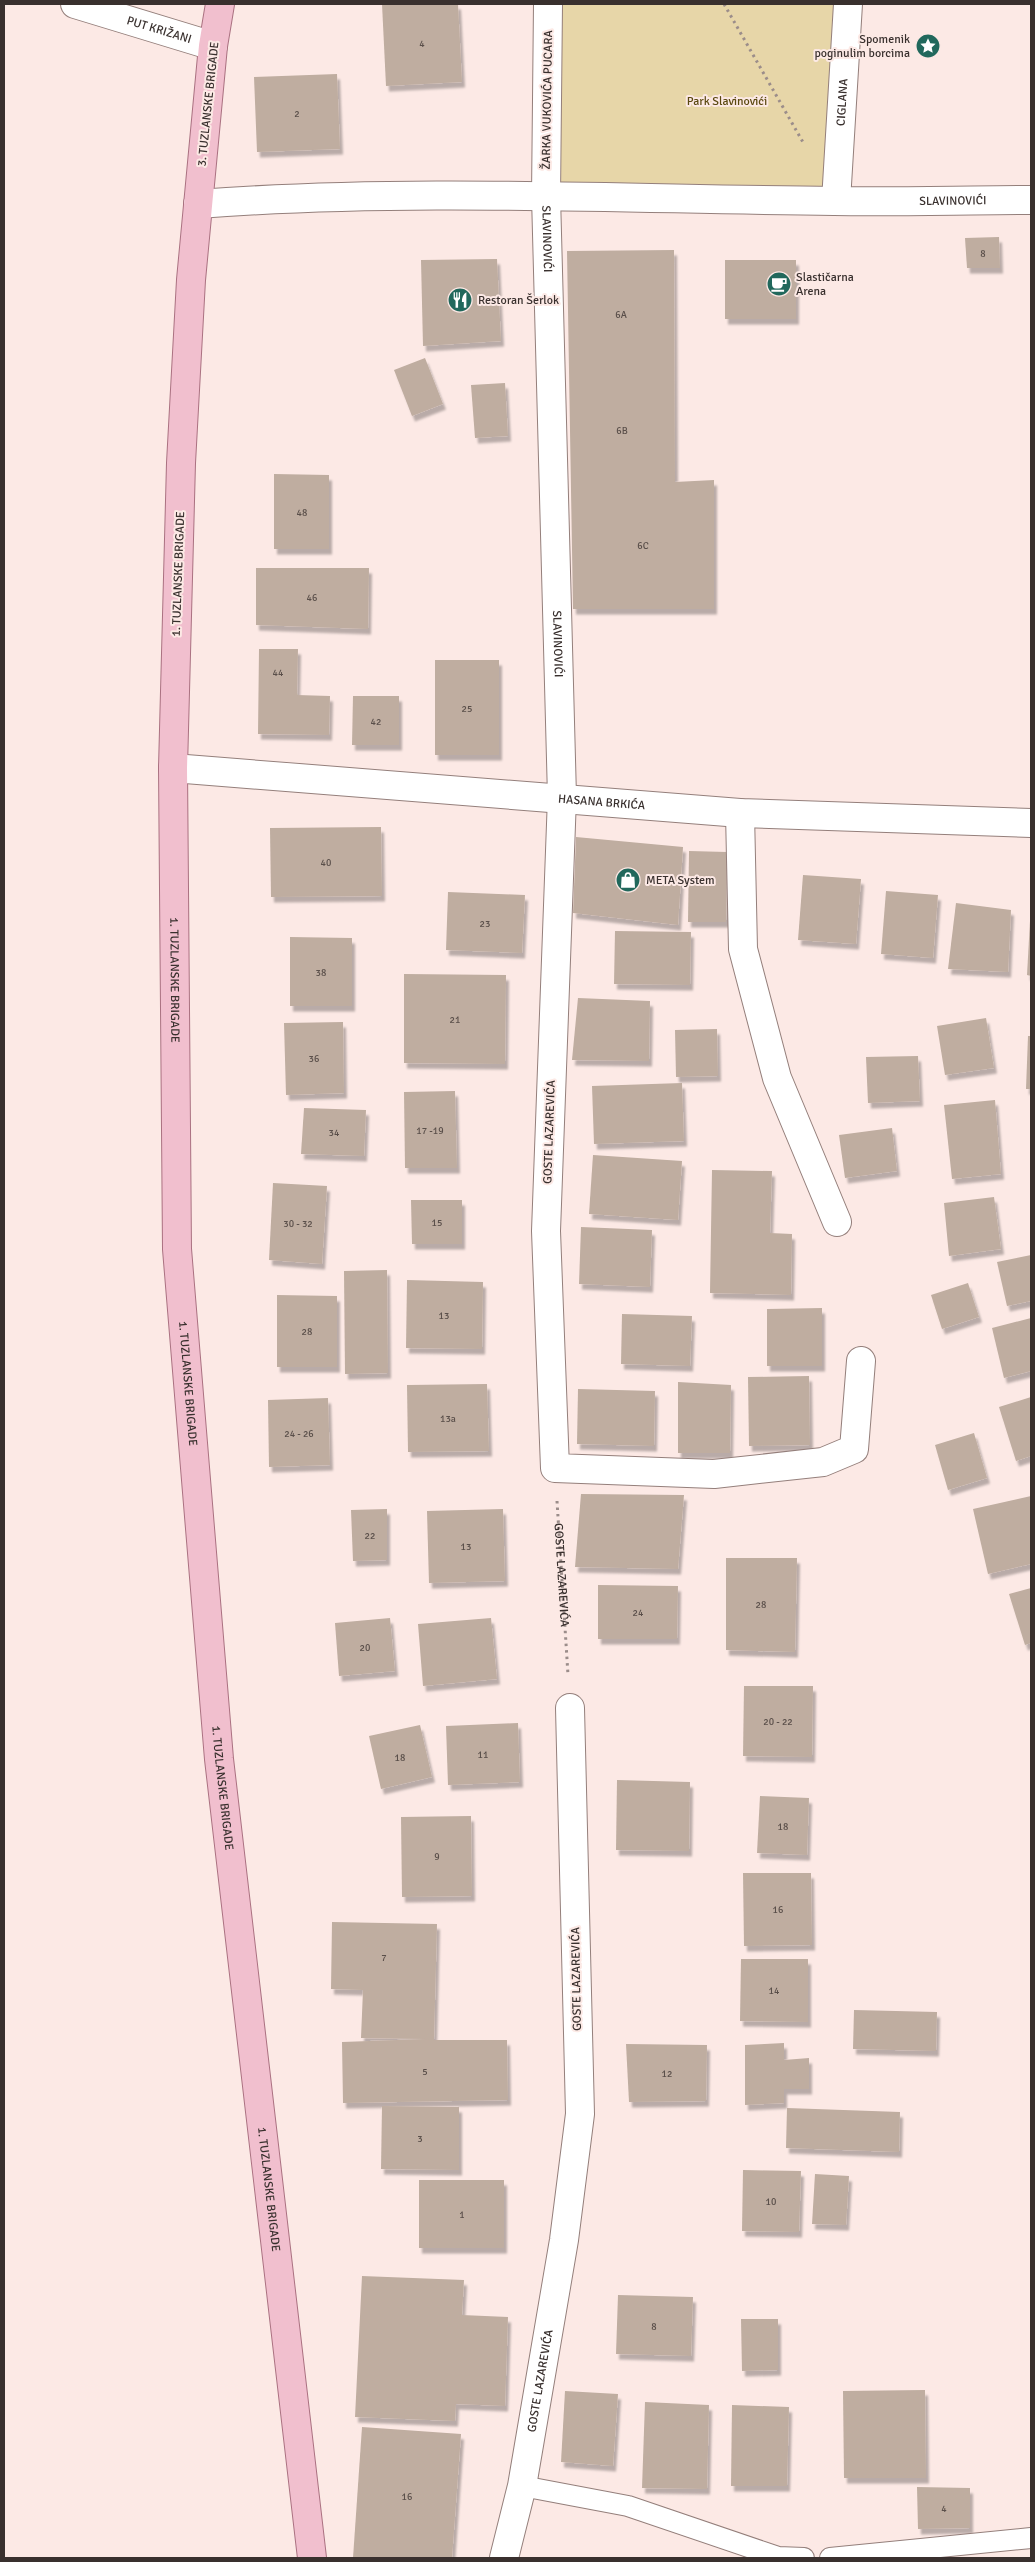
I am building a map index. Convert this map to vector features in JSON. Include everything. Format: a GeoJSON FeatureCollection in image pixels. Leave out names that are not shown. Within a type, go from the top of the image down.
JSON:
{"type":"FeatureCollection","features":[{"type":"Feature","properties":{"kind":"main road","name":"3. TUZLANSKE BRIGADE"},"geometry":{"type":"LineString","coordinates":[[198,204],[213,46],[220,4]]}},
{"type":"Feature","properties":{"kind":"main road","name":"1. TUZLANSKE BRIGADE"},"geometry":{"type":"LineString","coordinates":[[198,204],[191,280],[181,463],[173,768],[178,1259],[219,1759],[312,2558]]}},
{"type":"Feature","properties":{"kind":"street","name":"PUT KRIŽANI"},"geometry":{"type":"LineString","coordinates":[[75,4],[213,46]]}},
{"type":"Feature","properties":{"kind":"street","name":"ŽARKA VUKOVIĆA PUCARA"},"geometry":{"type":"LineString","coordinates":[[546,196],[548,4]]}},
{"type":"Feature","properties":{"kind":"street","name":"CIGLANA"},"geometry":{"type":"LineString","coordinates":[[836,201],[848,4]]}},
{"type":"Feature","properties":{"kind":"street","name":"SLAVINOVIĆI"},"geometry":{"type":"LineString","coordinates":[[562,797],[546,196],[836,201],[1031,200]]}},
{"type":"Feature","properties":{"kind":"street"},"geometry":{"type":"LineString","coordinates":[[198,204],[293,197],[546,196]]}},
{"type":"Feature","properties":{"kind":"street","name":"HASANA BRKIĆA"},"geometry":{"type":"LineString","coordinates":[[173,768],[562,797],[740,813],[1031,823]]}},
{"type":"Feature","properties":{"kind":"street","name":"GOSTE LAZAREVIĆA"},"geometry":{"type":"LineString","coordinates":[[555,1468],[546,1230],[562,797]]}},
{"type":"Feature","properties":{"kind":"street"},"geometry":{"type":"LineString","coordinates":[[740,813],[743,949],[777,1078],[837,1222]]}},
{"type":"Feature","properties":{"kind":"street"},"geometry":{"type":"LineString","coordinates":[[555,1468],[714,1474],[823,1462],[854,1449],[861,1361]]}},
{"type":"Feature","properties":{"kind":"street","name":"GOSTE LAZAREVIĆA"},"geometry":{"type":"LineString","coordinates":[[504,2558],[522,2486],[564,2240],[580,2114],[570,1708]]}},
{"type":"Feature","properties":{"kind":"lane"},"geometry":{"type":"LineString","coordinates":[[522,2486],[628,2506],[778,2558],[804,2558]]}},
{"type":"Feature","properties":{"kind":"lane"},"geometry":{"type":"LineString","coordinates":[[830,2558],[1031,2538]]}},
{"type":"Feature","properties":{"kind":"path"},"geometry":{"type":"LineString","coordinates":[[724,4],[807,150]]}},
{"type":"Feature","properties":{"kind":"path","name":"GOSTE LAZAREVIĆA"},"geometry":{"type":"LineString","coordinates":[[555,1468],[570,1708]]}},
{"type":"Feature","properties":{"kind":"green space","name":"Park Slavinovići"},"geometry":{"type":"Polygon","coordinates":[[[548,4],[848,4],[836,201],[546,196],[548,4]]]}},
{"type":"Feature","properties":{"kind":"building"},"geometry":{"type":"Polygon","coordinates":[[[382,4],[458,4],[462,82],[386,86],[382,4]]]}},
{"type":"Feature","properties":{"kind":"building"},"geometry":{"type":"Polygon","coordinates":[[[337,74],[340,149],[257,152],[254,77],[337,74]]]}},
{"type":"Feature","properties":{"kind":"building"},"geometry":{"type":"Polygon","coordinates":[[[999,237],[1000,268],[967,268],[965,238],[999,237]]]}},
{"type":"Feature","properties":{"kind":"building"},"geometry":{"type":"Polygon","coordinates":[[[674,250],[675,482],[714,480],[714,609],[573,609],[567,251],[674,250]]]}},
{"type":"Feature","properties":{"kind":"building","name":"Restoran Šerlok"},"geometry":{"type":"Polygon","coordinates":[[[497,259],[501,341],[423,346],[421,260],[497,259]]]}},
{"type":"Feature","properties":{"kind":"building"},"geometry":{"type":"Polygon","coordinates":[[[725,260],[796,260],[796,319],[725,319],[725,260]]]}},
{"type":"Feature","properties":{"kind":"building"},"geometry":{"type":"Polygon","coordinates":[[[425,358],[443,404],[412,416],[394,370],[425,358]]]}},
{"type":"Feature","properties":{"kind":"building"},"geometry":{"type":"Polygon","coordinates":[[[505,383],[508,436],[475,438],[471,385],[505,383]]]}},
{"type":"Feature","properties":{"kind":"building"},"geometry":{"type":"Polygon","coordinates":[[[274,474],[329,475],[329,549],[274,549],[274,474]]]}},
{"type":"Feature","properties":{"kind":"building"},"geometry":{"type":"Polygon","coordinates":[[[256,568],[369,568],[368,629],[256,625],[256,568]]]}},
{"type":"Feature","properties":{"kind":"building"},"geometry":{"type":"Polygon","coordinates":[[[259,649],[298,649],[297,695],[330,696],[329,735],[258,734],[259,649]]]}},
{"type":"Feature","properties":{"kind":"building"},"geometry":{"type":"Polygon","coordinates":[[[435,660],[499,660],[499,755],[435,755],[435,660]]]}},
{"type":"Feature","properties":{"kind":"building"},"geometry":{"type":"Polygon","coordinates":[[[353,696],[399,696],[399,745],[352,745],[353,696]]]}},
{"type":"Feature","properties":{"kind":"building"},"geometry":{"type":"Polygon","coordinates":[[[381,827],[382,896],[271,897],[270,828],[381,827]]]}},
{"type":"Feature","properties":{"kind":"building","name":"META System"},"geometry":{"type":"Polygon","coordinates":[[[576,837],[683,847],[678,925],[573,913],[576,837]]]}},
{"type":"Feature","properties":{"kind":"building"},"geometry":{"type":"Polygon","coordinates":[[[689,851],[727,852],[726,922],[688,922],[689,851]]]}},
{"type":"Feature","properties":{"kind":"building"},"geometry":{"type":"Polygon","coordinates":[[[803,875],[861,879],[856,944],[798,940],[803,875]]]}},
{"type":"Feature","properties":{"kind":"building"},"geometry":{"type":"Polygon","coordinates":[[[886,891],[938,895],[933,958],[881,954],[886,891]]]}},
{"type":"Feature","properties":{"kind":"building"},"geometry":{"type":"Polygon","coordinates":[[[448,892],[525,895],[522,953],[446,950],[448,892]]]}},
{"type":"Feature","properties":{"kind":"building"},"geometry":{"type":"Polygon","coordinates":[[[956,903],[1011,910],[1008,972],[948,969],[956,903]]]}},
{"type":"Feature","properties":{"kind":"building"},"geometry":{"type":"Polygon","coordinates":[[[1031,921],[1031,976],[1027,975],[1031,921]]]}},
{"type":"Feature","properties":{"kind":"building"},"geometry":{"type":"Polygon","coordinates":[[[615,931],[691,932],[690,985],[614,984],[615,931]]]}},
{"type":"Feature","properties":{"kind":"building"},"geometry":{"type":"Polygon","coordinates":[[[290,937],[352,938],[352,1006],[290,1006],[290,937]]]}},
{"type":"Feature","properties":{"kind":"building"},"geometry":{"type":"Polygon","coordinates":[[[404,974],[506,975],[505,1064],[404,1063],[404,974]]]}},
{"type":"Feature","properties":{"kind":"building"},"geometry":{"type":"Polygon","coordinates":[[[578,998],[650,1001],[649,1061],[572,1060],[578,998]]]}},
{"type":"Feature","properties":{"kind":"building"},"geometry":{"type":"Polygon","coordinates":[[[986,1018],[994,1068],[945,1075],[937,1026],[986,1018]]]}},
{"type":"Feature","properties":{"kind":"building"},"geometry":{"type":"Polygon","coordinates":[[[343,1022],[344,1093],[286,1095],[284,1023],[343,1022]]]}},
{"type":"Feature","properties":{"kind":"building"},"geometry":{"type":"Polygon","coordinates":[[[717,1029],[718,1076],[676,1077],[675,1030],[717,1029]]]}},
{"type":"Feature","properties":{"kind":"building"},"geometry":{"type":"Polygon","coordinates":[[[1028,1036],[1031,1036],[1031,1089],[1026,1089],[1028,1036]]]}},
{"type":"Feature","properties":{"kind":"building"},"geometry":{"type":"Polygon","coordinates":[[[918,1056],[920,1101],[868,1103],[866,1057],[918,1056]]]}},
{"type":"Feature","properties":{"kind":"building"},"geometry":{"type":"Polygon","coordinates":[[[682,1083],[684,1141],[594,1144],[592,1086],[682,1083]]]}},
{"type":"Feature","properties":{"kind":"building"},"geometry":{"type":"Polygon","coordinates":[[[455,1091],[457,1168],[405,1168],[404,1092],[455,1091]]]}},
{"type":"Feature","properties":{"kind":"building"},"geometry":{"type":"Polygon","coordinates":[[[995,1100],[1001,1174],[952,1179],[944,1105],[995,1100]]]}},
{"type":"Feature","properties":{"kind":"building"},"geometry":{"type":"Polygon","coordinates":[[[304,1108],[366,1110],[364,1156],[301,1154],[304,1108]]]}},
{"type":"Feature","properties":{"kind":"building"},"geometry":{"type":"Polygon","coordinates":[[[892,1128],[897,1171],[845,1178],[839,1135],[892,1128]]]}},
{"type":"Feature","properties":{"kind":"building"},"geometry":{"type":"Polygon","coordinates":[[[593,1155],[682,1161],[678,1220],[589,1214],[593,1155]]]}},
{"type":"Feature","properties":{"kind":"building"},"geometry":{"type":"Polygon","coordinates":[[[712,1170],[772,1171],[770,1233],[792,1234],[791,1295],[710,1293],[712,1170]]]}},
{"type":"Feature","properties":{"kind":"building"},"geometry":{"type":"Polygon","coordinates":[[[273,1183],[327,1186],[322,1264],[269,1260],[273,1183]]]}},
{"type":"Feature","properties":{"kind":"building"},"geometry":{"type":"Polygon","coordinates":[[[994,1197],[1001,1249],[949,1256],[944,1203],[994,1197]]]}},
{"type":"Feature","properties":{"kind":"building"},"geometry":{"type":"Polygon","coordinates":[[[411,1200],[462,1200],[462,1244],[412,1244],[411,1200]]]}},
{"type":"Feature","properties":{"kind":"building"},"geometry":{"type":"Polygon","coordinates":[[[581,1227],[652,1230],[650,1287],[579,1284],[581,1227]]]}},
{"type":"Feature","properties":{"kind":"building"},"geometry":{"type":"Polygon","coordinates":[[[1031,1255],[1031,1301],[1007,1306],[997,1262],[1031,1255]]]}},
{"type":"Feature","properties":{"kind":"building"},"geometry":{"type":"Polygon","coordinates":[[[387,1270],[388,1373],[345,1374],[344,1271],[387,1270]]]}},
{"type":"Feature","properties":{"kind":"building"},"geometry":{"type":"Polygon","coordinates":[[[407,1280],[483,1282],[482,1349],[406,1348],[407,1280]]]}},
{"type":"Feature","properties":{"kind":"building"},"geometry":{"type":"Polygon","coordinates":[[[968,1283],[979,1317],[942,1329],[931,1295],[968,1283]]]}},
{"type":"Feature","properties":{"kind":"building"},"geometry":{"type":"Polygon","coordinates":[[[277,1295],[337,1296],[337,1367],[277,1367],[277,1295]]]}},
{"type":"Feature","properties":{"kind":"building"},"geometry":{"type":"Polygon","coordinates":[[[822,1308],[822,1366],[767,1366],[767,1309],[822,1308]]]}},
{"type":"Feature","properties":{"kind":"building"},"geometry":{"type":"Polygon","coordinates":[[[622,1314],[692,1316],[690,1366],[621,1364],[622,1314]]]}},
{"type":"Feature","properties":{"kind":"building"},"geometry":{"type":"Polygon","coordinates":[[[1031,1318],[1031,1371],[1004,1378],[992,1328],[1031,1318]]]}},
{"type":"Feature","properties":{"kind":"building"},"geometry":{"type":"Polygon","coordinates":[[[809,1376],[810,1445],[749,1446],[748,1377],[809,1376]]]}},
{"type":"Feature","properties":{"kind":"building"},"geometry":{"type":"Polygon","coordinates":[[[678,1382],[731,1385],[730,1453],[678,1453],[678,1382]]]}},
{"type":"Feature","properties":{"kind":"building"},"geometry":{"type":"Polygon","coordinates":[[[487,1384],[489,1451],[408,1452],[407,1385],[487,1384]]]}},
{"type":"Feature","properties":{"kind":"building"},"geometry":{"type":"Polygon","coordinates":[[[578,1389],[655,1391],[654,1446],[577,1444],[578,1389]]]}},
{"type":"Feature","properties":{"kind":"building"},"geometry":{"type":"Polygon","coordinates":[[[1031,1397],[1031,1456],[1016,1461],[999,1407],[1031,1397]]]}},
{"type":"Feature","properties":{"kind":"building"},"geometry":{"type":"Polygon","coordinates":[[[328,1398],[330,1465],[269,1467],[268,1400],[328,1398]]]}},
{"type":"Feature","properties":{"kind":"building"},"geometry":{"type":"Polygon","coordinates":[[[974,1433],[987,1478],[948,1490],[935,1445],[974,1433]]]}},
{"type":"Feature","properties":{"kind":"building"},"geometry":{"type":"Polygon","coordinates":[[[581,1494],[684,1495],[678,1569],[575,1567],[581,1494]]]}},
{"type":"Feature","properties":{"kind":"building"},"geometry":{"type":"Polygon","coordinates":[[[1031,1496],[1031,1564],[988,1574],[973,1509],[1031,1496]]]}},
{"type":"Feature","properties":{"kind":"building"},"geometry":{"type":"Polygon","coordinates":[[[387,1509],[387,1560],[353,1561],[351,1510],[387,1509]]]}},
{"type":"Feature","properties":{"kind":"building"},"geometry":{"type":"Polygon","coordinates":[[[503,1509],[505,1581],[429,1583],[427,1511],[503,1509]]]}},
{"type":"Feature","properties":{"kind":"building"},"geometry":{"type":"Polygon","coordinates":[[[726,1558],[797,1558],[795,1652],[726,1650],[726,1558]]]}},
{"type":"Feature","properties":{"kind":"building"},"geometry":{"type":"Polygon","coordinates":[[[598,1585],[678,1586],[677,1639],[598,1639],[598,1585]]]}},
{"type":"Feature","properties":{"kind":"building"},"geometry":{"type":"Polygon","coordinates":[[[1031,1588],[1031,1643],[1025,1645],[1009,1594],[1031,1588]]]}},
{"type":"Feature","properties":{"kind":"building"},"geometry":{"type":"Polygon","coordinates":[[[390,1618],[395,1671],[339,1676],[335,1623],[390,1618]]]}},
{"type":"Feature","properties":{"kind":"building"},"geometry":{"type":"Polygon","coordinates":[[[491,1618],[497,1679],[423,1686],[418,1624],[491,1618]]]}},
{"type":"Feature","properties":{"kind":"building"},"geometry":{"type":"Polygon","coordinates":[[[744,1686],[813,1686],[812,1757],[743,1756],[744,1686]]]}},
{"type":"Feature","properties":{"kind":"building"},"geometry":{"type":"Polygon","coordinates":[[[518,1723],[520,1782],[448,1785],[446,1726],[518,1723]]]}},
{"type":"Feature","properties":{"kind":"building"},"geometry":{"type":"Polygon","coordinates":[[[420,1725],[432,1777],[381,1789],[369,1736],[420,1725]]]}},
{"type":"Feature","properties":{"kind":"building"},"geometry":{"type":"Polygon","coordinates":[[[617,1780],[690,1782],[689,1851],[616,1850],[617,1780]]]}},
{"type":"Feature","properties":{"kind":"building"},"geometry":{"type":"Polygon","coordinates":[[[760,1796],[809,1798],[807,1855],[757,1853],[760,1796]]]}},
{"type":"Feature","properties":{"kind":"building"},"geometry":{"type":"Polygon","coordinates":[[[471,1816],[472,1896],[402,1897],[401,1817],[471,1816]]]}},
{"type":"Feature","properties":{"kind":"building"},"geometry":{"type":"Polygon","coordinates":[[[743,1873],[811,1873],[812,1945],[744,1946],[743,1873]]]}},
{"type":"Feature","properties":{"kind":"building"},"geometry":{"type":"Polygon","coordinates":[[[332,1922],[437,1924],[434,2040],[507,2040],[508,2100],[343,2103],[342,2042],[425,2039],[361,2038],[363,1990],[331,1989],[332,1922]]]}},
{"type":"Feature","properties":{"kind":"building"},"geometry":{"type":"Polygon","coordinates":[[[741,1959],[808,1959],[808,2022],[740,2021],[741,1959]]]}},
{"type":"Feature","properties":{"kind":"building"},"geometry":{"type":"Polygon","coordinates":[[[854,2010],[937,2012],[936,2051],[853,2049],[854,2010]]]}},
{"type":"Feature","properties":{"kind":"building"},"geometry":{"type":"Polygon","coordinates":[[[784,2043],[784,2060],[809,2058],[809,2089],[784,2089],[784,2103],[745,2105],[745,2045],[784,2043]]]}},
{"type":"Feature","properties":{"kind":"building"},"geometry":{"type":"Polygon","coordinates":[[[626,2044],[707,2045],[706,2101],[629,2102],[626,2044]]]}},
{"type":"Feature","properties":{"kind":"building"},"geometry":{"type":"Polygon","coordinates":[[[382,2106],[459,2107],[459,2170],[381,2169],[382,2106]]]}},
{"type":"Feature","properties":{"kind":"building"},"geometry":{"type":"Polygon","coordinates":[[[787,2108],[900,2112],[899,2152],[786,2148],[787,2108]]]}},
{"type":"Feature","properties":{"kind":"building"},"geometry":{"type":"Polygon","coordinates":[[[743,2170],[801,2171],[799,2232],[742,2231],[743,2170]]]}},
{"type":"Feature","properties":{"kind":"building"},"geometry":{"type":"Polygon","coordinates":[[[815,2174],[849,2176],[846,2225],[812,2224],[815,2174]]]}},
{"type":"Feature","properties":{"kind":"building"},"geometry":{"type":"Polygon","coordinates":[[[419,2180],[504,2180],[504,2248],[419,2248],[419,2180]]]}},
{"type":"Feature","properties":{"kind":"building"},"geometry":{"type":"Polygon","coordinates":[[[362,2276],[464,2280],[462,2315],[508,2317],[505,2406],[456,2404],[455,2421],[355,2417],[362,2276]]]}},
{"type":"Feature","properties":{"kind":"building"},"geometry":{"type":"Polygon","coordinates":[[[618,2295],[693,2297],[691,2356],[616,2354],[618,2295]]]}},
{"type":"Feature","properties":{"kind":"building"},"geometry":{"type":"Polygon","coordinates":[[[741,2319],[778,2319],[778,2370],[742,2371],[741,2319]]]}},
{"type":"Feature","properties":{"kind":"building"},"geometry":{"type":"Polygon","coordinates":[[[925,2390],[926,2478],[844,2478],[843,2391],[925,2390]]]}},
{"type":"Feature","properties":{"kind":"building"},"geometry":{"type":"Polygon","coordinates":[[[565,2391],[618,2394],[613,2466],[561,2462],[565,2391]]]}},
{"type":"Feature","properties":{"kind":"building"},"geometry":{"type":"Polygon","coordinates":[[[645,2402],[709,2405],[707,2489],[642,2488],[645,2402]]]}},
{"type":"Feature","properties":{"kind":"building"},"geometry":{"type":"Polygon","coordinates":[[[732,2405],[789,2407],[787,2486],[731,2486],[732,2405]]]}},
{"type":"Feature","properties":{"kind":"building"},"geometry":{"type":"Polygon","coordinates":[[[362,2427],[461,2434],[452,2558],[353,2558],[362,2427]]]}},
{"type":"Feature","properties":{"kind":"building"},"geometry":{"type":"Polygon","coordinates":[[[917,2487],[970,2488],[970,2528],[918,2529],[917,2487]]]}},
{"type":"Feature","properties":{"kind":"place","name":"Spomenik poginulim borcima"},"geometry":{"type":"Point","coordinates":[928,46]}},
{"type":"Feature","properties":{"kind":"place","name":"Slastičarna Arena"},"geometry":{"type":"Point","coordinates":[779,284]}},
{"type":"Feature","properties":{"kind":"place","name":"Restoran Šerlok"},"geometry":{"type":"Point","coordinates":[460,300]}},
{"type":"Feature","properties":{"kind":"place","name":"META System"},"geometry":{"type":"Point","coordinates":[628,880]}}]}
